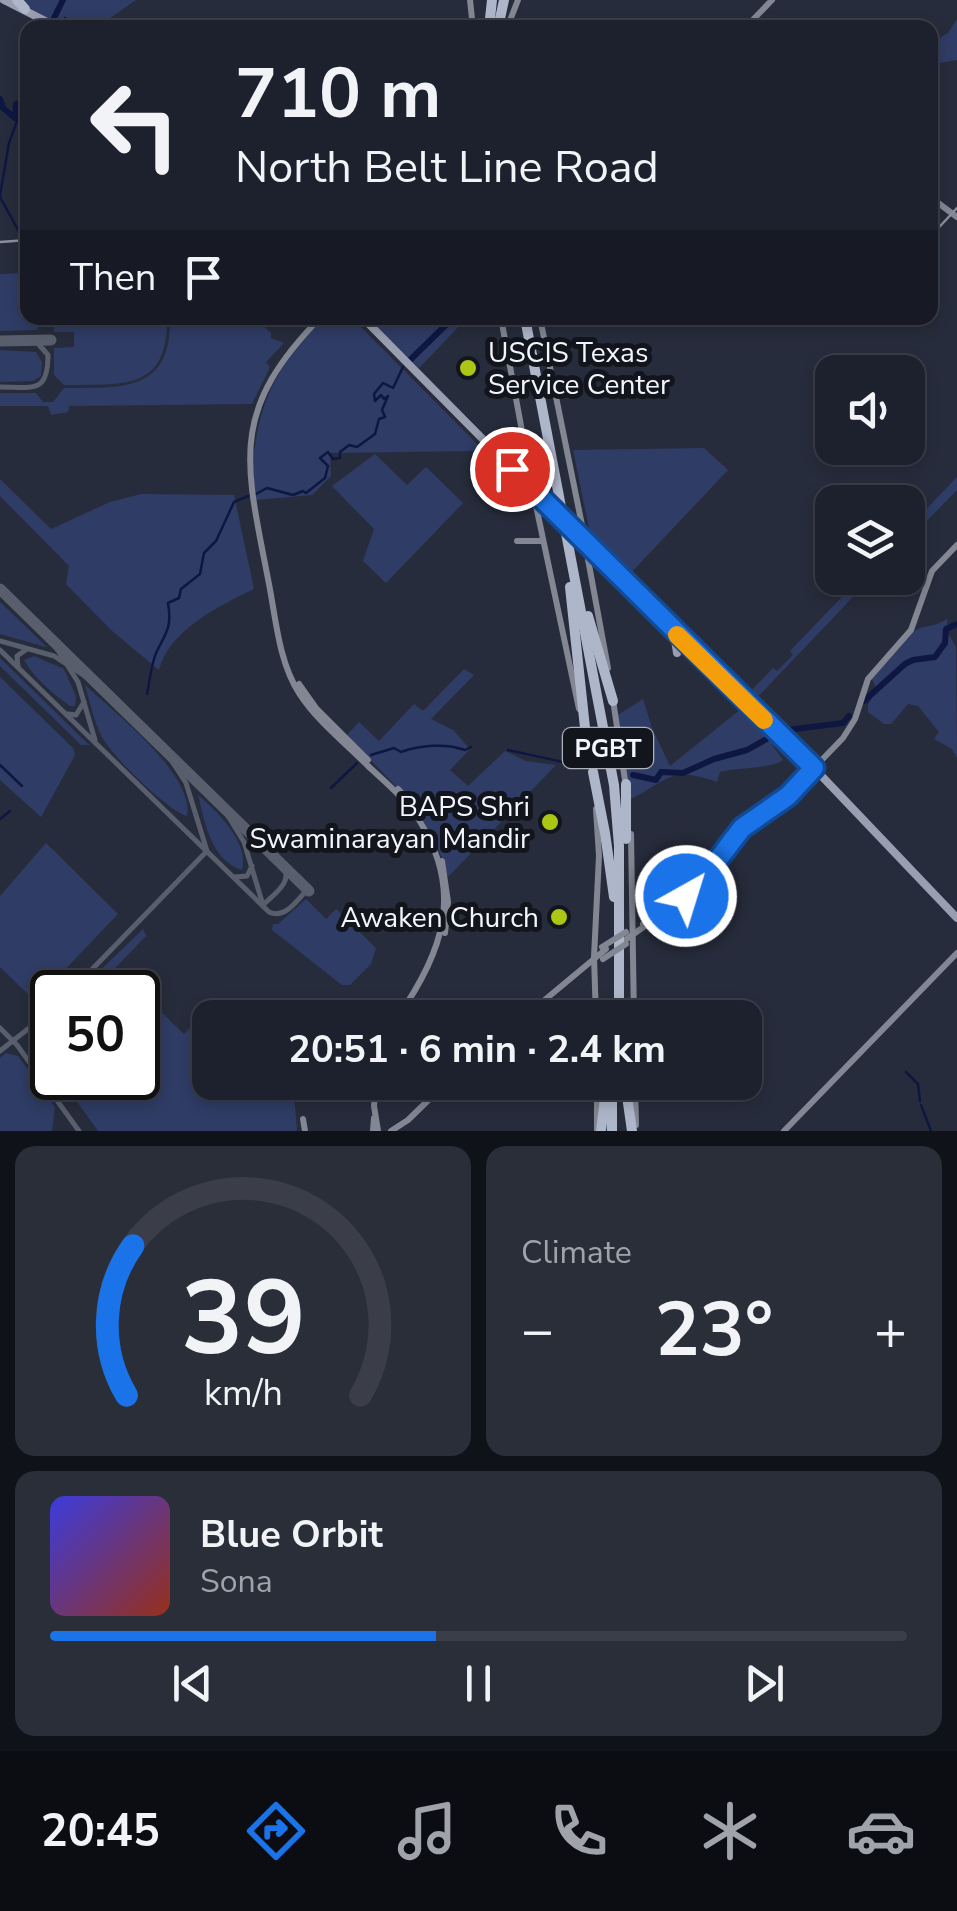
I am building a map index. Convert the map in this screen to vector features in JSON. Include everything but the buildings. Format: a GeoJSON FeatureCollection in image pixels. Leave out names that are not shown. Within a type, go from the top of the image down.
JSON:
{"type":"FeatureCollection","features":[{"type":"Feature","properties":{"kind":"highway","name":"PGBT"},"geometry":{"type":"LineString","coordinates":[[524,325],[606,774],[614,897]]}},
{"type":"Feature","properties":{"kind":"highway","name":"PGBT"},"geometry":{"type":"LineString","coordinates":[[573,585],[613,773],[619,834],[619,914]]}},
{"type":"Feature","properties":{"kind":"highway"},"geometry":{"type":"LineString","coordinates":[[573,585],[613,701]]}},
{"type":"Feature","properties":{"kind":"highway"},"geometry":{"type":"LineString","coordinates":[[573,585],[586,737]]}},
{"type":"Feature","properties":{"kind":"highway"},"geometry":{"type":"LineString","coordinates":[[592,772],[606,833],[614,897],[616,1000]]}},
{"type":"Feature","properties":{"kind":"highway"},"geometry":{"type":"LineString","coordinates":[[617,1000],[626,784]]}},
{"type":"Feature","properties":{"kind":"highway"},"geometry":{"type":"LineString","coordinates":[[599,1131],[610,1100]]}},
{"type":"Feature","properties":{"kind":"highway"},"geometry":{"type":"LineString","coordinates":[[615,1131],[616,1100]]}},
{"type":"Feature","properties":{"kind":"highway"},"geometry":{"type":"LineString","coordinates":[[623,1100],[634,1131]]}},
{"type":"Feature","properties":{"kind":"main road"},"geometry":{"type":"LineString","coordinates":[[755,20],[774,0]]}},
{"type":"Feature","properties":{"kind":"main road"},"geometry":{"type":"LineString","coordinates":[[2,2],[21,5],[42,20]]}},
{"type":"Feature","properties":{"kind":"main road"},"geometry":{"type":"LineString","coordinates":[[2,2],[39,20]]}},
{"type":"Feature","properties":{"kind":"main road"},"geometry":{"type":"LineString","coordinates":[[313,325],[273,373],[256,410],[250,445],[251,488],[285,662],[292,680],[311,710],[406,803],[436,855],[444,896],[440,937],[426,976],[411,1000]]}},
{"type":"Feature","properties":{"kind":"main road"},"geometry":{"type":"LineString","coordinates":[[367,325],[621,582],[686,640],[692,653],[727,690],[843,801],[957,921]]}},
{"type":"Feature","properties":{"kind":"main road"},"geometry":{"type":"LineString","coordinates":[[503,325],[533,494],[592,772],[599,856],[596,1000]]}},
{"type":"Feature","properties":{"kind":"main road"},"geometry":{"type":"LineString","coordinates":[[541,325],[626,784],[633,1000]]}},
{"type":"Feature","properties":{"kind":"main road"},"geometry":{"type":"LineString","coordinates":[[517,541],[543,541]]}},
{"type":"Feature","properties":{"kind":"main road"},"geometry":{"type":"LineString","coordinates":[[631,934],[656,921],[690,893],[742,828],[785,798],[834,744],[850,722],[874,669],[910,630],[932,572],[957,543]]}},
{"type":"Feature","properties":{"kind":"main road"},"geometry":{"type":"LineString","coordinates":[[686,640],[678,654],[692,653],[779,738]]}},
{"type":"Feature","properties":{"kind":"main road"},"geometry":{"type":"LineString","coordinates":[[727,690],[740,696]]}},
{"type":"Feature","properties":{"kind":"main road"},"geometry":{"type":"LineString","coordinates":[[546,1000],[698,881],[740,825],[811,769]]}},
{"type":"Feature","properties":{"kind":"main road"},"geometry":{"type":"LineString","coordinates":[[690,893],[690,905]]}},
{"type":"Feature","properties":{"kind":"main road"},"geometry":{"type":"LineString","coordinates":[[656,921],[664,910]]}},
{"type":"Feature","properties":{"kind":"main road"},"geometry":{"type":"LineString","coordinates":[[786,1131],[957,956]]}},
{"type":"Feature","properties":{"kind":"main road"},"geometry":{"type":"LineString","coordinates":[[568,981],[597,958]]}},
{"type":"Feature","properties":{"kind":"main road"},"geometry":{"type":"LineString","coordinates":[[374,1100],[377,1131]]}},
{"type":"Feature","properties":{"kind":"main road"},"geometry":{"type":"LineString","coordinates":[[374,1100],[377,1131]]}},
{"type":"Feature","properties":{"kind":"main road"},"geometry":{"type":"LineString","coordinates":[[391,1131],[430,1100]]}},
{"type":"Feature","properties":{"kind":"main road"},"geometry":{"type":"LineString","coordinates":[[401,1131],[432,1100]]}},
{"type":"Feature","properties":{"kind":"main road"},"geometry":{"type":"LineString","coordinates":[[598,1100],[599,1131]]}},
{"type":"Feature","properties":{"kind":"main road"},"geometry":{"type":"LineString","coordinates":[[634,1131],[635,1100]]}},
{"type":"Feature","properties":{"kind":"main road"},"geometry":{"type":"LineString","coordinates":[[303,1119],[305,1131]]}},
{"type":"Feature","properties":{"kind":"shaded area"},"geometry":{"type":"Polygon","coordinates":[[[24,0],[136,0],[107,20],[52,20],[21,4],[24,0]]]}},
{"type":"Feature","properties":{"kind":"shaded area"},"geometry":{"type":"Polygon","coordinates":[[[957,19],[957,60],[938,63],[938,39],[948,33],[957,19]]]}},
{"type":"Feature","properties":{"kind":"shaded area"},"geometry":{"type":"Polygon","coordinates":[[[20,273],[20,325],[39,325],[37,330],[0,331],[0,274],[20,273]]]}},
{"type":"Feature","properties":{"kind":"shaded area"},"geometry":{"type":"Polygon","coordinates":[[[54,325],[166,325],[159,360],[150,371],[138,379],[105,385],[64,385],[54,375],[54,348],[74,347],[74,332],[54,332],[54,325]]]}},
{"type":"Feature","properties":{"kind":"shaded area"},"geometry":{"type":"Polygon","coordinates":[[[169,325],[262,325],[271,338],[284,343],[266,362],[270,367],[252,404],[69,406],[68,412],[51,415],[48,406],[0,406],[0,393],[36,393],[43,402],[53,402],[64,388],[140,381],[153,373],[168,342],[169,325]]]}},
{"type":"Feature","properties":{"kind":"shaded area"},"geometry":{"type":"Polygon","coordinates":[[[318,325],[359,325],[480,447],[476,451],[330,453],[331,476],[312,495],[256,500],[250,454],[254,454],[268,396],[296,349],[318,325]]]}},
{"type":"Feature","properties":{"kind":"shaded area"},"geometry":{"type":"Polygon","coordinates":[[[374,325],[460,325],[419,368],[374,325]]]}},
{"type":"Feature","properties":{"kind":"shaded area"},"geometry":{"type":"Polygon","coordinates":[[[0,350],[36,352],[42,362],[41,376],[33,381],[0,382],[0,350]]]}},
{"type":"Feature","properties":{"kind":"shaded area"},"geometry":{"type":"Polygon","coordinates":[[[704,448],[728,470],[626,578],[591,538],[573,450],[704,448]]]}},
{"type":"Feature","properties":{"kind":"shaded area"},"geometry":{"type":"Polygon","coordinates":[[[375,454],[407,485],[426,467],[463,503],[386,583],[363,561],[374,529],[332,486],[375,454]]]}},
{"type":"Feature","properties":{"kind":"shaded area"},"geometry":{"type":"Polygon","coordinates":[[[957,477],[957,490],[925,523],[925,510],[957,477]]]}},
{"type":"Feature","properties":{"kind":"shaded area"},"geometry":{"type":"Polygon","coordinates":[[[0,479],[51,529],[110,502],[141,494],[234,495],[254,589],[184,631],[159,670],[111,630],[66,584],[69,566],[0,496],[0,479]]]}},
{"type":"Feature","properties":{"kind":"shaded area"},"geometry":{"type":"Polygon","coordinates":[[[844,595],[855,595],[751,704],[744,698],[773,668],[777,671],[793,655],[790,651],[844,595]]]}},
{"type":"Feature","properties":{"kind":"shaded area"},"geometry":{"type":"Polygon","coordinates":[[[0,602],[47,647],[0,634],[0,602]]]}},
{"type":"Feature","properties":{"kind":"shaded area"},"geometry":{"type":"Polygon","coordinates":[[[947,619],[948,633],[956,647],[957,758],[952,749],[934,739],[939,732],[918,706],[908,704],[891,724],[884,724],[868,712],[877,689],[871,678],[912,633],[947,619]]]}},
{"type":"Feature","properties":{"kind":"shaded area"},"geometry":{"type":"Polygon","coordinates":[[[34,656],[64,669],[76,696],[75,706],[57,696],[33,673],[24,660],[34,656]]]}},
{"type":"Feature","properties":{"kind":"shaded area"},"geometry":{"type":"Polygon","coordinates":[[[0,658],[90,745],[81,745],[0,666],[0,658]]]}},
{"type":"Feature","properties":{"kind":"shaded area"},"geometry":{"type":"Polygon","coordinates":[[[464,669],[474,675],[431,719],[453,730],[470,749],[450,770],[468,786],[505,751],[526,761],[556,765],[448,877],[420,816],[346,736],[359,722],[379,741],[414,704],[423,711],[464,669]]]}},
{"type":"Feature","properties":{"kind":"shaded area"},"geometry":{"type":"Polygon","coordinates":[[[0,677],[73,748],[75,755],[41,817],[0,780],[0,677]]]}},
{"type":"Feature","properties":{"kind":"shaded area"},"geometry":{"type":"Polygon","coordinates":[[[85,685],[166,764],[179,782],[187,816],[155,794],[108,746],[85,685]]]}},
{"type":"Feature","properties":{"kind":"shaded area"},"geometry":{"type":"Polygon","coordinates":[[[643,699],[670,766],[741,709],[773,739],[772,745],[783,760],[720,772],[717,782],[678,775],[629,800],[618,715],[643,699]]]}},
{"type":"Feature","properties":{"kind":"shaded area"},"geometry":{"type":"Polygon","coordinates":[[[198,795],[236,838],[242,870],[231,865],[216,849],[198,795]]]}},
{"type":"Feature","properties":{"kind":"shaded area"},"geometry":{"type":"Polygon","coordinates":[[[46,843],[118,914],[65,970],[30,970],[30,996],[0,967],[0,896],[46,843]]]}},
{"type":"Feature","properties":{"kind":"shaded area"},"geometry":{"type":"Polygon","coordinates":[[[306,899],[326,919],[336,909],[376,948],[371,964],[350,985],[342,985],[272,930],[273,924],[278,924],[306,899]]]}},
{"type":"Feature","properties":{"kind":"shaded area"},"geometry":{"type":"Polygon","coordinates":[[[143,929],[146,936],[113,970],[101,970],[143,929]]]}},
{"type":"Feature","properties":{"kind":"shaded area"},"geometry":{"type":"Polygon","coordinates":[[[160,1011],[184,1034],[192,1026],[192,1100],[293,1100],[297,1131],[98,1131],[76,1100],[160,1100],[160,1011]]]}},
{"type":"Feature","properties":{"kind":"shaded area"},"geometry":{"type":"Polygon","coordinates":[[[6,1053],[18,1056],[30,1073],[30,1100],[50,1100],[55,1107],[52,1131],[0,1131],[0,1058],[6,1053]]]}},
{"type":"Feature","properties":{"kind":"waterway"},"geometry":{"type":"LineString","coordinates":[[53,20],[63,0]]}},
{"type":"Feature","properties":{"kind":"waterway"},"geometry":{"type":"LineString","coordinates":[[0,99],[3,108],[15,118],[16,104],[20,103]]}},
{"type":"Feature","properties":{"kind":"waterway"},"geometry":{"type":"LineString","coordinates":[[0,195],[9,143],[20,113]]}},
{"type":"Feature","properties":{"kind":"waterway"},"geometry":{"type":"LineString","coordinates":[[0,197],[20,234]]}},
{"type":"Feature","properties":{"kind":"waterway"},"geometry":{"type":"LineString","coordinates":[[409,361],[446,325]]}},
{"type":"Feature","properties":{"kind":"waterway"},"geometry":{"type":"LineString","coordinates":[[256,494],[267,488],[293,495],[306,493],[325,478],[328,466],[320,458],[328,452],[333,459],[340,458],[340,452],[349,445],[357,447],[375,434],[379,419],[385,417],[382,410],[388,396],[384,399],[381,395],[375,401],[374,394],[383,383],[393,388],[403,367]]}},
{"type":"Feature","properties":{"kind":"waterway"},"geometry":{"type":"LineString","coordinates":[[147,694],[153,661],[169,623],[168,603],[179,598],[181,589],[200,574],[204,553],[216,541],[234,502],[251,495]]}},
{"type":"Feature","properties":{"kind":"waterway"},"geometry":{"type":"LineString","coordinates":[[864,701],[905,664],[935,657],[945,643],[946,629],[957,624]]}},
{"type":"Feature","properties":{"kind":"waterway"},"geometry":{"type":"LineString","coordinates":[[779,731],[843,723],[849,716]]}},
{"type":"Feature","properties":{"kind":"waterway"},"geometry":{"type":"LineString","coordinates":[[633,775],[656,780],[661,772],[683,773],[747,750],[772,736]]}},
{"type":"Feature","properties":{"kind":"waterway"},"geometry":{"type":"LineString","coordinates":[[371,755],[394,748],[401,752],[433,746],[465,750],[471,747]]}},
{"type":"Feature","properties":{"kind":"waterway"},"geometry":{"type":"LineString","coordinates":[[508,750],[586,767]]}},
{"type":"Feature","properties":{"kind":"waterway"},"geometry":{"type":"LineString","coordinates":[[331,788],[357,763]]}},
{"type":"Feature","properties":{"kind":"waterway"},"geometry":{"type":"LineString","coordinates":[[0,765],[22,786]]}},
{"type":"Feature","properties":{"kind":"waterway"},"geometry":{"type":"LineString","coordinates":[[0,819],[10,811]]}},
{"type":"Feature","properties":{"kind":"waterway"},"geometry":{"type":"LineString","coordinates":[[906,1072],[918,1084],[920,1101]]}},
{"type":"Feature","properties":{"kind":"waterway"},"geometry":{"type":"LineString","coordinates":[[921,1105],[931,1131]]}},
{"type":"Feature","properties":{"kind":"taxiway"},"geometry":{"type":"LineString","coordinates":[[0,387],[30,387],[42,382],[48,355],[35,340]]}},
{"type":"Feature","properties":{"kind":"taxiway"},"geometry":{"type":"LineString","coordinates":[[50,638],[78,682],[95,740]]}},
{"type":"Feature","properties":{"kind":"taxiway"},"geometry":{"type":"LineString","coordinates":[[0,641],[54,656],[97,684]]}},
{"type":"Feature","properties":{"kind":"taxiway"},"geometry":{"type":"LineString","coordinates":[[18,667],[17,656],[27,649]]}},
{"type":"Feature","properties":{"kind":"taxiway"},"geometry":{"type":"LineString","coordinates":[[0,650],[269,912],[285,911],[308,889]]}},
{"type":"Feature","properties":{"kind":"taxiway"},"geometry":{"type":"LineString","coordinates":[[68,714],[76,715],[84,702]]}},
{"type":"Feature","properties":{"kind":"taxiway"},"geometry":{"type":"LineString","coordinates":[[91,970],[207,851],[186,783],[166,752]]}},
{"type":"Feature","properties":{"kind":"taxiway"},"geometry":{"type":"LineString","coordinates":[[222,806],[244,842],[263,905],[285,882],[282,865]]}},
{"type":"Feature","properties":{"kind":"taxiway"},"geometry":{"type":"LineString","coordinates":[[235,877],[247,876],[252,866]]}},
{"type":"Feature","properties":{"kind":"taxiway"},"geometry":{"type":"LineString","coordinates":[[0,1051],[30,1027]]}},
{"type":"Feature","properties":{"kind":"taxiway"},"geometry":{"type":"LineString","coordinates":[[0,1028],[17,1045],[79,1131]]}},
{"type":"Feature","properties":{"kind":"runway"},"geometry":{"type":"LineString","coordinates":[[0,341],[51,340]]}},
{"type":"Feature","properties":{"kind":"runway"},"geometry":{"type":"LineString","coordinates":[[0,589],[309,891]]}},
{"type":"Feature","properties":{"kind":"tram line"},"geometry":{"type":"LineString","coordinates":[[938,228],[957,208]]}},
{"type":"Feature","properties":{"kind":"tram line"},"geometry":{"type":"LineString","coordinates":[[0,242],[20,241]]}},
{"type":"Feature","properties":{"kind":"slow traffic"},"geometry":{"type":"LineString","coordinates":[[677,635],[764,720]]}},
{"type":"Feature","properties":{"kind":"place","name":"USCIS Texas Service Center"},"geometry":{"type":"Point","coordinates":[468,368]}},
{"type":"Feature","properties":{"kind":"place","name":"BAPS Shri Swaminarayan Mandir"},"geometry":{"type":"Point","coordinates":[550,822]}},
{"type":"Feature","properties":{"kind":"place","name":"Awaken Church"},"geometry":{"type":"Point","coordinates":[559,917]}},
{"type":"Feature","properties":{"kind":"route"},"geometry":{"type":"LineString","coordinates":[[512,469],[814,768],[788,796],[742,828],[686,896]]}}]}
